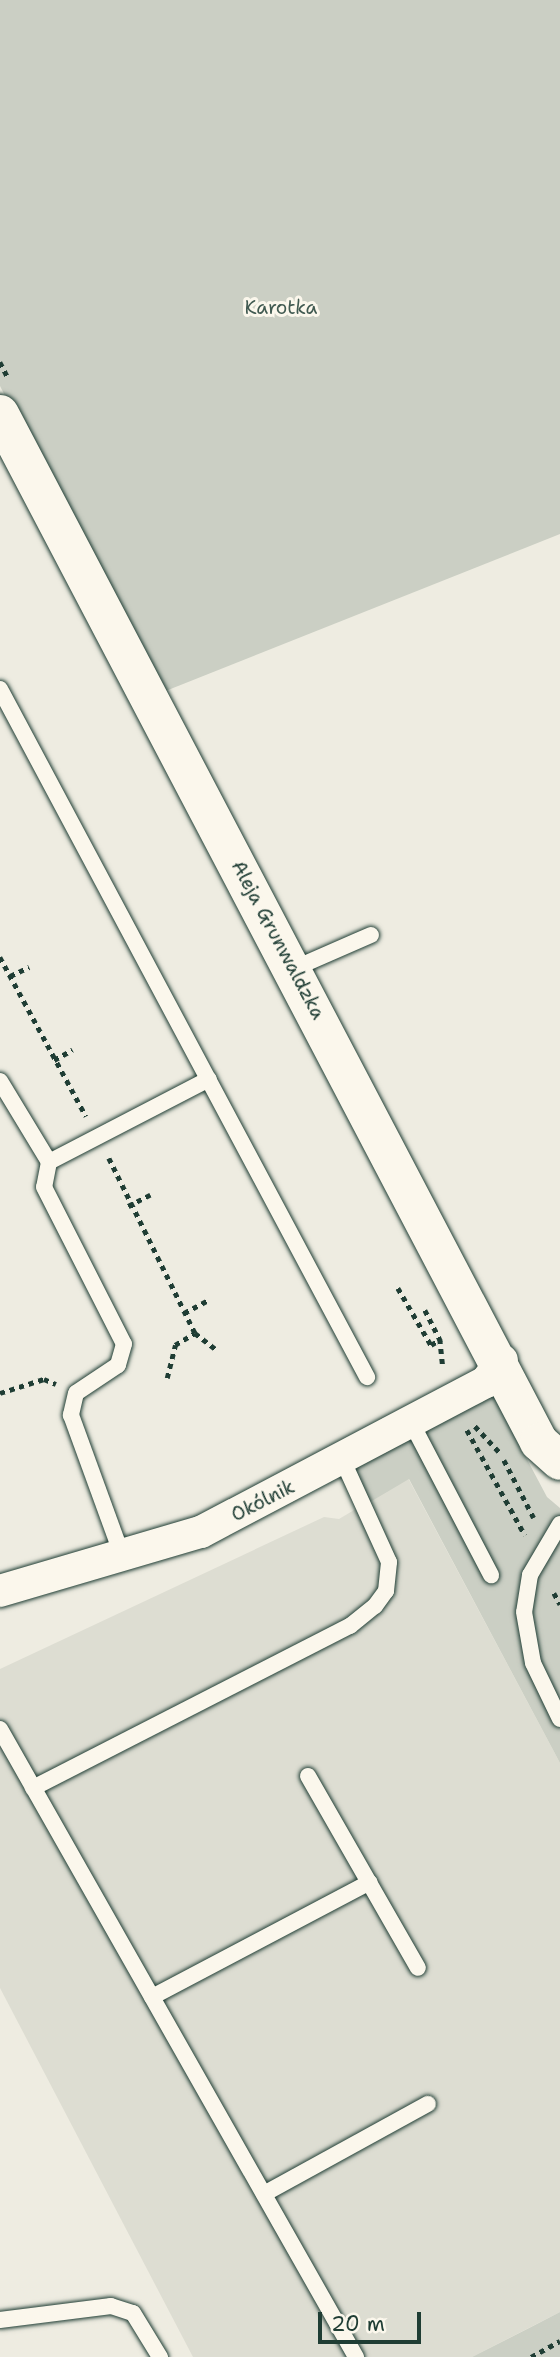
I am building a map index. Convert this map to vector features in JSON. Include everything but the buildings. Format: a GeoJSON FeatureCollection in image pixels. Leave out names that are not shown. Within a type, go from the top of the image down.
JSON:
{"type":"FeatureCollection","features":[{"type":"Feature","properties":{"kind":"street","name":"Aleja Grunwaldzka"},"geometry":{"type":"LineString","coordinates":[[0,414],[502,1360],[540,1442],[560,1461]]}},
{"type":"Feature","properties":{"kind":"street","name":"Okólnik"},"geometry":{"type":"LineString","coordinates":[[0,1591],[201,1532],[486,1382],[502,1360]]}},
{"type":"Feature","properties":{"kind":"lane"},"geometry":{"type":"LineString","coordinates":[[0,690],[367,1377]]}},
{"type":"Feature","properties":{"kind":"lane"},"geometry":{"type":"LineString","coordinates":[[293,969],[371,935]]}},
{"type":"Feature","properties":{"kind":"lane"},"geometry":{"type":"LineString","coordinates":[[49,1162],[209,1079]]}},
{"type":"Feature","properties":{"kind":"lane"},"geometry":{"type":"LineString","coordinates":[[0,1082],[49,1162],[44,1187],[124,1344],[118,1365],[76,1393],[74,1437],[122,1555]]}},
{"type":"Feature","properties":{"kind":"lane"},"geometry":{"type":"LineString","coordinates":[[411,1422],[491,1575]]}},
{"type":"Feature","properties":{"kind":"lane"},"geometry":{"type":"LineString","coordinates":[[33,1788],[350,1626],[375,1606],[386,1591],[389,1562],[342,1460]]}},
{"type":"Feature","properties":{"kind":"lane"},"geometry":{"type":"LineString","coordinates":[[560,1524],[537,1561],[525,1593],[526,1624],[533,1663],[560,1719]]}},
{"type":"Feature","properties":{"kind":"lane"},"geometry":{"type":"LineString","coordinates":[[0,1729],[356,2357]]}},
{"type":"Feature","properties":{"kind":"lane"},"geometry":{"type":"LineString","coordinates":[[308,1776],[418,1968]]}},
{"type":"Feature","properties":{"kind":"lane"},"geometry":{"type":"LineString","coordinates":[[152,1997],[370,1882]]}},
{"type":"Feature","properties":{"kind":"lane"},"geometry":{"type":"LineString","coordinates":[[264,2194],[428,2104]]}},
{"type":"Feature","properties":{"kind":"lane"},"geometry":{"type":"LineString","coordinates":[[0,2320],[111,2306],[133,2313],[160,2357]]}},
{"type":"Feature","properties":{"kind":"path"},"geometry":{"type":"LineString","coordinates":[[0,957],[107,1154],[128,1206],[195,1333],[218,1351]]}},
{"type":"Feature","properties":{"kind":"path"},"geometry":{"type":"LineString","coordinates":[[10,976],[29,967]]}},
{"type":"Feature","properties":{"kind":"path"},"geometry":{"type":"LineString","coordinates":[[54,1060],[72,1049]]}},
{"type":"Feature","properties":{"kind":"path"},"geometry":{"type":"LineString","coordinates":[[107,1154],[118,1148]]}},
{"type":"Feature","properties":{"kind":"path"},"geometry":{"type":"LineString","coordinates":[[128,1206],[150,1195]]}},
{"type":"Feature","properties":{"kind":"path"},"geometry":{"type":"LineString","coordinates":[[398,1288],[431,1345],[440,1339],[444,1381]]}},
{"type":"Feature","properties":{"kind":"path"},"geometry":{"type":"LineString","coordinates":[[184,1313],[206,1301]]}},
{"type":"Feature","properties":{"kind":"path"},"geometry":{"type":"LineString","coordinates":[[167,1378],[175,1345],[195,1333]]}},
{"type":"Feature","properties":{"kind":"path"},"geometry":{"type":"LineString","coordinates":[[0,1393],[44,1379],[76,1393]]}},
{"type":"Feature","properties":{"kind":"path"},"geometry":{"type":"LineString","coordinates":[[547,1542],[500,1451],[466,1420],[560,1604]]}},
{"type":"Feature","properties":{"kind":"path"},"geometry":{"type":"LineString","coordinates":[[531,2357],[560,2341]]}},
{"type":"Feature","properties":{"kind":"shaded area"},"geometry":{"type":"Polygon","coordinates":[[[408,1478],[560,1763],[560,2312],[472,2357],[193,2357],[0,1988],[0,1669],[324,1517],[339,1519],[408,1478]]]}},
{"type":"Feature","properties":{"kind":"green space","name":"Karotka"},"geometry":{"type":"Polygon","coordinates":[[[0,0],[560,0],[560,534],[158,694],[0,386],[0,0]]]}},
{"type":"Feature","properties":{"kind":"green space"},"geometry":{"type":"Polygon","coordinates":[[[486,1382],[547,1497],[560,1508],[560,1763],[409,1479],[365,1505],[342,1459],[486,1382]]]}},
{"type":"Feature","properties":{"kind":"green space"},"geometry":{"type":"Polygon","coordinates":[[[560,2312],[560,2357],[472,2357],[535,2325],[560,2312]]]}}]}
